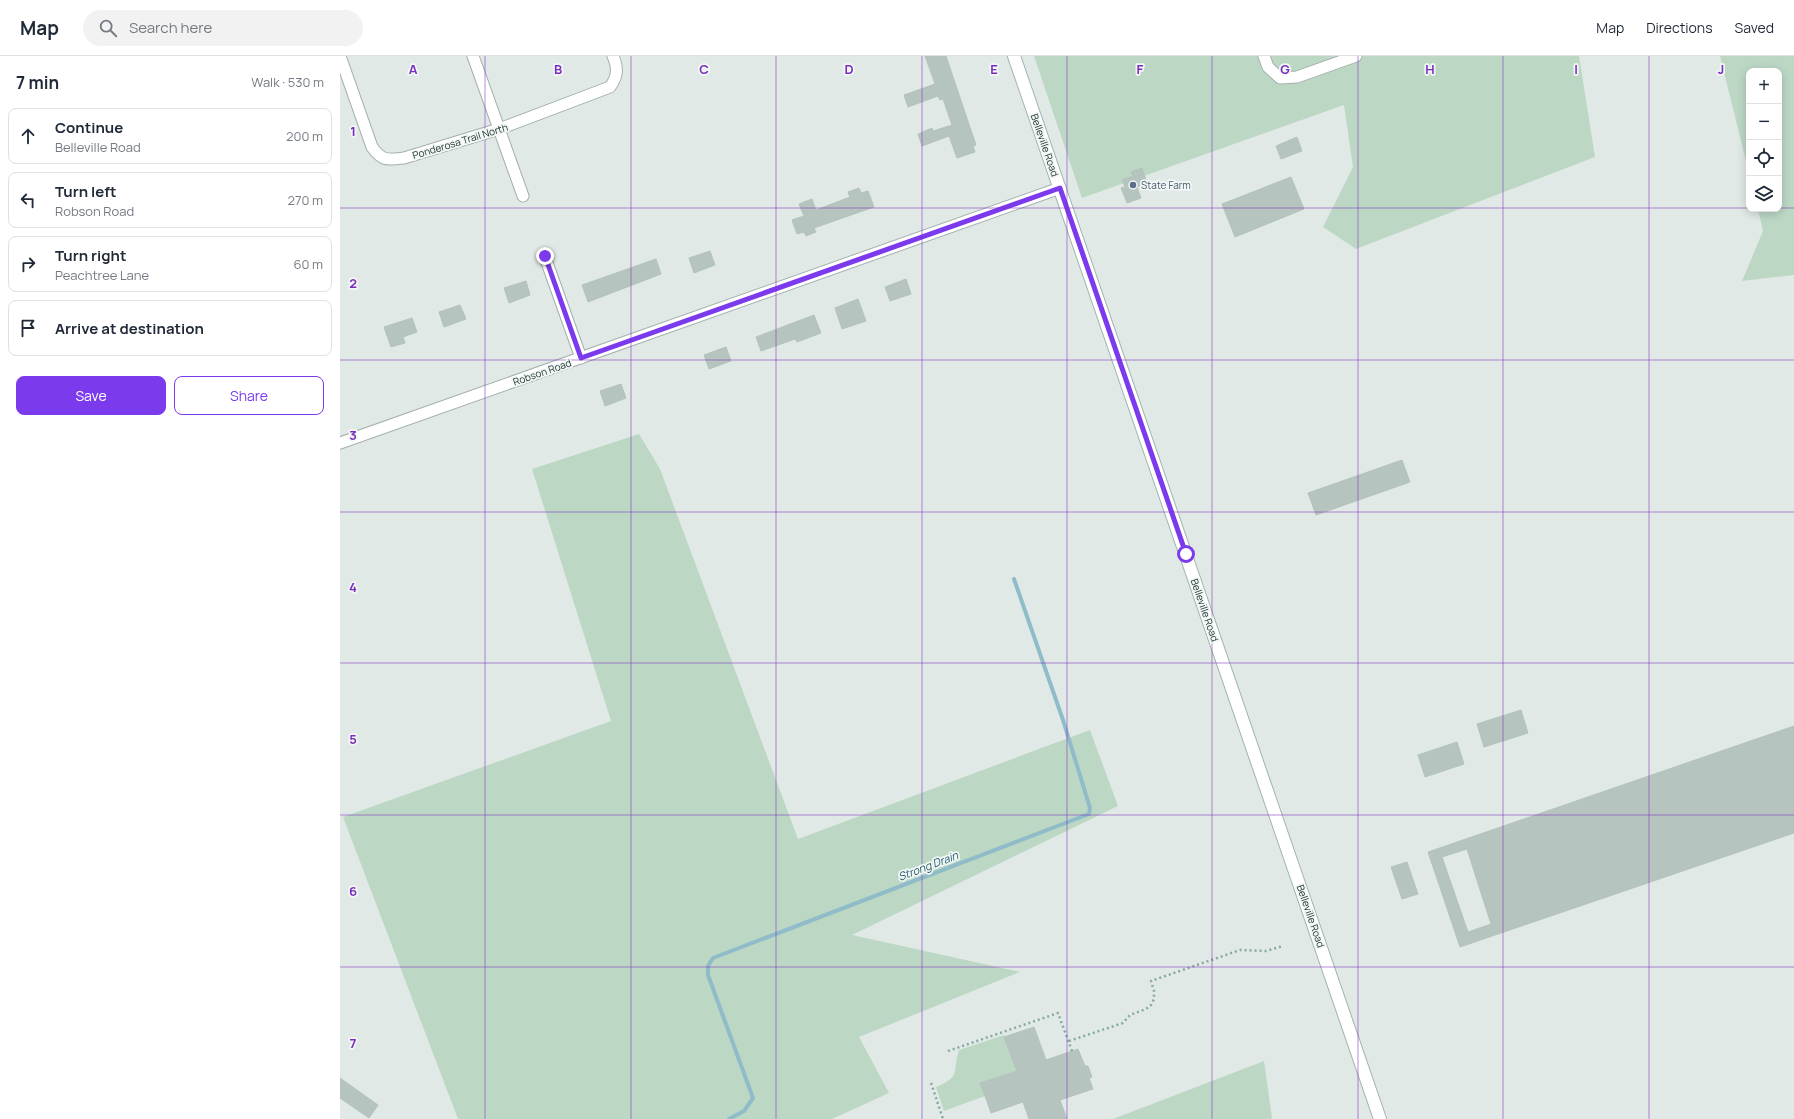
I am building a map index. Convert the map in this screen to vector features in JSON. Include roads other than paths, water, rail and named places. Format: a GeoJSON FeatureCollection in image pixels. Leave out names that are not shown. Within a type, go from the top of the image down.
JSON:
{"type":"FeatureCollection","features":[{"type":"Feature","properties":{"kind":"main road","name":"Belleville Road"},"geometry":{"type":"LineString","coordinates":[[1014,56],[1380,1119]]}},
{"type":"Feature","properties":{"kind":"street","name":"Ponderosa Trail North"},"geometry":{"type":"LineString","coordinates":[[340,56],[372,147],[378,156],[389,160],[404,158],[499,129],[610,87],[617,75],[617,67],[614,56]]}},
{"type":"Feature","properties":{"kind":"street"},"geometry":{"type":"LineString","coordinates":[[474,56],[523,196]]}},
{"type":"Feature","properties":{"kind":"street"},"geometry":{"type":"LineString","coordinates":[[1264,56],[1268,67],[1280,78],[1297,77],[1356,56]]}},
{"type":"Feature","properties":{"kind":"street","name":"Robson Road"},"geometry":{"type":"LineString","coordinates":[[340,443],[1060,188]]}},
{"type":"Feature","properties":{"kind":"street"},"geometry":{"type":"LineString","coordinates":[[545,256],[581,358]]}},
{"type":"Feature","properties":{"kind":"waterway","name":"Strong Drain"},"geometry":{"type":"LineString","coordinates":[[729,1119],[744,1111],[753,1098],[708,975],[708,966],[713,958],[1089,814],[1090,808],[1063,720],[1014,579]]}},
{"type":"Feature","properties":{"kind":"place","name":"State Farm"},"geometry":{"type":"Point","coordinates":[1133,185]}}]}
